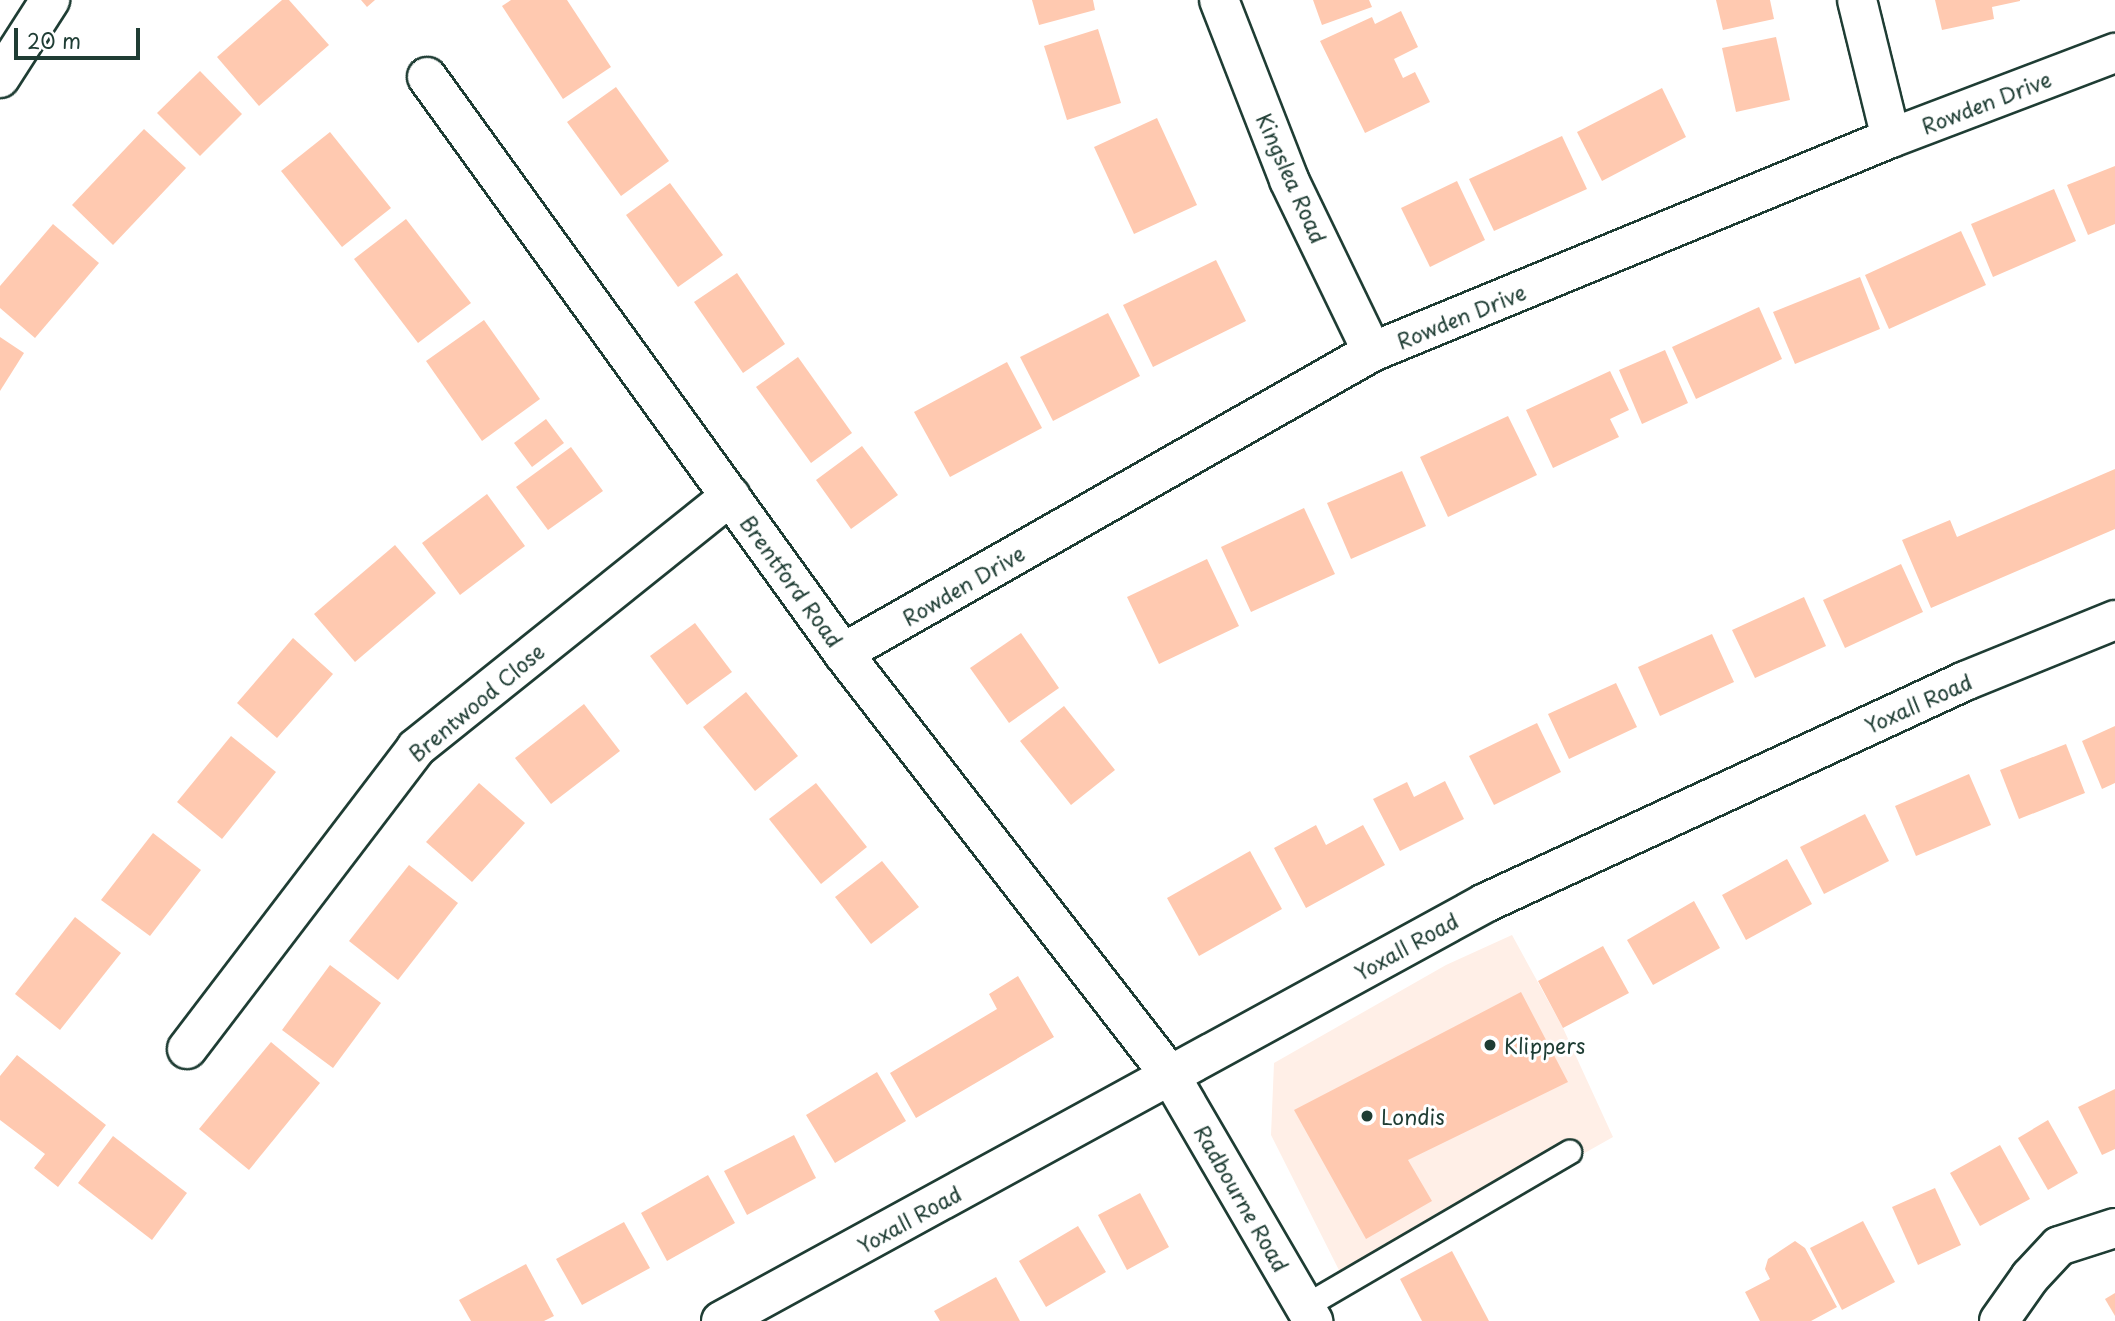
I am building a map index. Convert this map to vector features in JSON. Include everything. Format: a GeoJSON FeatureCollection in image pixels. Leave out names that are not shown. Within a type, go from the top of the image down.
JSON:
{"type":"FeatureCollection","features":[{"type":"Feature","properties":{"kind":"street"},"geometry":{"type":"LineString","coordinates":[[0,78],[50,0]]}},
{"type":"Feature","properties":{"kind":"street","name":"Kingslea Road"},"geometry":{"type":"LineString","coordinates":[[1219,0],[1289,180],[1373,352]]}},
{"type":"Feature","properties":{"kind":"street"},"geometry":{"type":"LineString","coordinates":[[1857,0],[1891,138]]}},
{"type":"Feature","properties":{"kind":"street","name":"Rowden Drive"},"geometry":{"type":"LineString","coordinates":[[843,653],[1373,352],[1891,138],[2115,53]]}},
{"type":"Feature","properties":{"kind":"street","name":"Brentford Road"},"geometry":{"type":"LineString","coordinates":[[427,77],[843,653],[1170,1075]]}},
{"type":"Feature","properties":{"kind":"street","name":"Brentwood Close"},"geometry":{"type":"LineString","coordinates":[[187,1049],[416,748],[730,496]]}},
{"type":"Feature","properties":{"kind":"street","name":"Yoxall Road"},"geometry":{"type":"LineString","coordinates":[[721,1321],[1485,902],[1965,681],[2115,620]]}},
{"type":"Feature","properties":{"kind":"street","name":"Radbourne Road"},"geometry":{"type":"LineString","coordinates":[[1170,1075],[1309,1313]]}},
{"type":"Feature","properties":{"kind":"street"},"geometry":{"type":"LineString","coordinates":[[1999,1321],[2030,1277],[2059,1245],[2115,1228]]}},
{"type":"Feature","properties":{"kind":"lane"},"geometry":{"type":"LineString","coordinates":[[1309,1313],[1569,1153]]}},
{"type":"Feature","properties":{"kind":"shaded area"},"geometry":{"type":"Polygon","coordinates":[[[1512,935],[1563,1028],[1613,1137],[1425,1243],[1350,1292],[1271,1135],[1274,1063],[1446,965],[1512,935]]]}},
{"type":"Feature","properties":{"kind":"building"},"geometry":{"type":"Polygon","coordinates":[[[282,0],[289,0],[329,45],[259,106],[217,57],[282,0]]]}},
{"type":"Feature","properties":{"kind":"building"},"geometry":{"type":"Polygon","coordinates":[[[361,0],[375,0],[367,7],[361,0]]]}},
{"type":"Feature","properties":{"kind":"building"},"geometry":{"type":"Polygon","coordinates":[[[511,0],[567,0],[611,67],[563,99],[502,6],[511,0]]]}},
{"type":"Feature","properties":{"kind":"building"},"geometry":{"type":"Polygon","coordinates":[[[1032,0],[1093,0],[1095,10],[1039,25],[1032,0]]]}},
{"type":"Feature","properties":{"kind":"building"},"geometry":{"type":"Polygon","coordinates":[[[1313,0],[1369,0],[1372,7],[1322,25],[1313,0]]]}},
{"type":"Feature","properties":{"kind":"building"},"geometry":{"type":"Polygon","coordinates":[[[1716,0],[1770,0],[1774,19],[1723,30],[1716,0]]]}},
{"type":"Feature","properties":{"kind":"building"},"geometry":{"type":"Polygon","coordinates":[[[1935,0],[2020,1],[1992,7],[1994,19],[1942,30],[1935,0]]]}},
{"type":"Feature","properties":{"kind":"building"},"geometry":{"type":"Polygon","coordinates":[[[1401,11],[1418,47],[1394,59],[1403,78],[1415,72],[1430,102],[1365,133],[1320,41],[1372,17],[1375,24],[1401,11]]]}},
{"type":"Feature","properties":{"kind":"building"},"geometry":{"type":"Polygon","coordinates":[[[1098,29],[1121,103],[1067,120],[1044,46],[1098,29]]]}},
{"type":"Feature","properties":{"kind":"building"},"geometry":{"type":"Polygon","coordinates":[[[1776,37],[1790,100],[1736,112],[1722,48],[1776,37]]]}},
{"type":"Feature","properties":{"kind":"building"},"geometry":{"type":"Polygon","coordinates":[[[200,71],[242,114],[200,156],[157,113],[200,71]]]}},
{"type":"Feature","properties":{"kind":"building"},"geometry":{"type":"Polygon","coordinates":[[[616,87],[669,161],[621,196],[567,122],[616,87]]]}},
{"type":"Feature","properties":{"kind":"building"},"geometry":{"type":"Polygon","coordinates":[[[1662,88],[1686,137],[1602,181],[1577,132],[1662,88]]]}},
{"type":"Feature","properties":{"kind":"building"},"geometry":{"type":"Polygon","coordinates":[[[1157,118],[1197,205],[1134,234],[1094,147],[1157,118]]]}},
{"type":"Feature","properties":{"kind":"building"},"geometry":{"type":"Polygon","coordinates":[[[144,129],[186,168],[113,245],[72,205],[144,129]]]}},
{"type":"Feature","properties":{"kind":"building"},"geometry":{"type":"Polygon","coordinates":[[[330,132],[391,208],[342,247],[281,171],[330,132]]]}},
{"type":"Feature","properties":{"kind":"building"},"geometry":{"type":"Polygon","coordinates":[[[1562,136],[1587,189],[1494,231],[1469,179],[1562,136]]]}},
{"type":"Feature","properties":{"kind":"building"},"geometry":{"type":"Polygon","coordinates":[[[2115,166],[2115,224],[2088,235],[2067,185],[2115,166]]]}},
{"type":"Feature","properties":{"kind":"building"},"geometry":{"type":"Polygon","coordinates":[[[1457,181],[1485,240],[1430,267],[1401,208],[1457,181]]]}},
{"type":"Feature","properties":{"kind":"building"},"geometry":{"type":"Polygon","coordinates":[[[670,183],[723,255],[678,287],[626,215],[670,183]]]}},
{"type":"Feature","properties":{"kind":"building"},"geometry":{"type":"Polygon","coordinates":[[[2054,189],[2076,241],[1993,277],[1971,224],[2054,189]]]}},
{"type":"Feature","properties":{"kind":"building"},"geometry":{"type":"Polygon","coordinates":[[[406,219],[471,303],[418,343],[354,259],[406,219]]]}},
{"type":"Feature","properties":{"kind":"building"},"geometry":{"type":"Polygon","coordinates":[[[53,224],[99,263],[35,338],[0,308],[0,286],[53,224]]]}},
{"type":"Feature","properties":{"kind":"building"},"geometry":{"type":"Polygon","coordinates":[[[1961,231],[1986,285],[1889,329],[1865,275],[1961,231]]]}},
{"type":"Feature","properties":{"kind":"building"},"geometry":{"type":"Polygon","coordinates":[[[1216,260],[1246,321],[1153,367],[1123,305],[1216,260]]]}},
{"type":"Feature","properties":{"kind":"building"},"geometry":{"type":"Polygon","coordinates":[[[737,273],[785,344],[743,373],[694,302],[737,273]]]}},
{"type":"Feature","properties":{"kind":"building"},"geometry":{"type":"Polygon","coordinates":[[[1860,277],[1880,329],[1795,364],[1773,312],[1860,277]]]}},
{"type":"Feature","properties":{"kind":"building"},"geometry":{"type":"Polygon","coordinates":[[[1759,307],[1782,359],[1696,399],[1672,347],[1759,307]]]}},
{"type":"Feature","properties":{"kind":"building"},"geometry":{"type":"Polygon","coordinates":[[[1108,313],[1140,376],[1053,421],[1020,357],[1108,313]]]}},
{"type":"Feature","properties":{"kind":"building"},"geometry":{"type":"Polygon","coordinates":[[[484,320],[540,399],[482,441],[426,361],[484,320]]]}},
{"type":"Feature","properties":{"kind":"building"},"geometry":{"type":"Polygon","coordinates":[[[0,337],[24,353],[0,391],[0,337]]]}},
{"type":"Feature","properties":{"kind":"building"},"geometry":{"type":"Polygon","coordinates":[[[1665,350],[1688,403],[1642,424],[1619,370],[1665,350]]]}},
{"type":"Feature","properties":{"kind":"building"},"geometry":{"type":"Polygon","coordinates":[[[798,357],[852,433],[811,463],[756,387],[798,357]]]}},
{"type":"Feature","properties":{"kind":"building"},"geometry":{"type":"Polygon","coordinates":[[[1007,362],[1042,428],[950,477],[914,412],[1007,362]]]}},
{"type":"Feature","properties":{"kind":"building"},"geometry":{"type":"Polygon","coordinates":[[[1610,371],[1629,410],[1610,419],[1619,437],[1553,468],[1526,410],[1610,371]]]}},
{"type":"Feature","properties":{"kind":"building"},"geometry":{"type":"Polygon","coordinates":[[[1508,416],[1537,475],[1448,517],[1420,457],[1508,416]]]}},
{"type":"Feature","properties":{"kind":"building"},"geometry":{"type":"Polygon","coordinates":[[[546,419],[564,443],[532,467],[514,443],[546,419]]]}},
{"type":"Feature","properties":{"kind":"building"},"geometry":{"type":"Polygon","coordinates":[[[862,446],[898,495],[851,529],[816,480],[862,446]]]}},
{"type":"Feature","properties":{"kind":"building"},"geometry":{"type":"Polygon","coordinates":[[[571,447],[603,491],[548,530],[516,487],[571,447]]]}},
{"type":"Feature","properties":{"kind":"building"},"geometry":{"type":"Polygon","coordinates":[[[2115,469],[2115,529],[1931,608],[1902,540],[1950,520],[1957,537],[2115,469]]]}},
{"type":"Feature","properties":{"kind":"building"},"geometry":{"type":"Polygon","coordinates":[[[1402,471],[1426,526],[1351,559],[1327,503],[1402,471]]]}},
{"type":"Feature","properties":{"kind":"building"},"geometry":{"type":"Polygon","coordinates":[[[487,494],[525,546],[460,595],[422,543],[487,494]]]}},
{"type":"Feature","properties":{"kind":"building"},"geometry":{"type":"Polygon","coordinates":[[[1304,508],[1335,574],[1251,612],[1221,547],[1304,508]]]}},
{"type":"Feature","properties":{"kind":"building"},"geometry":{"type":"Polygon","coordinates":[[[395,545],[436,593],[355,662],[314,614],[395,545]]]}},
{"type":"Feature","properties":{"kind":"building"},"geometry":{"type":"Polygon","coordinates":[[[1207,559],[1239,626],[1159,664],[1127,597],[1207,559]]]}},
{"type":"Feature","properties":{"kind":"building"},"geometry":{"type":"Polygon","coordinates":[[[1901,564],[1923,612],[1845,648],[1823,600],[1901,564]]]}},
{"type":"Feature","properties":{"kind":"building"},"geometry":{"type":"Polygon","coordinates":[[[1804,597],[1826,646],[1755,678],[1732,630],[1804,597]]]}},
{"type":"Feature","properties":{"kind":"building"},"geometry":{"type":"Polygon","coordinates":[[[695,623],[732,672],[687,705],[650,656],[695,623]]]}},
{"type":"Feature","properties":{"kind":"building"},"geometry":{"type":"Polygon","coordinates":[[[1021,633],[1059,688],[1009,723],[970,668],[1021,633]]]}},
{"type":"Feature","properties":{"kind":"building"},"geometry":{"type":"Polygon","coordinates":[[[1712,634],[1734,682],[1660,716],[1638,667],[1712,634]]]}},
{"type":"Feature","properties":{"kind":"building"},"geometry":{"type":"Polygon","coordinates":[[[293,638],[333,674],[277,738],[237,703],[293,638]]]}},
{"type":"Feature","properties":{"kind":"building"},"geometry":{"type":"Polygon","coordinates":[[[1616,683],[1637,727],[1569,759],[1548,714],[1616,683]]]}},
{"type":"Feature","properties":{"kind":"building"},"geometry":{"type":"Polygon","coordinates":[[[746,692],[798,756],[755,791],[703,727],[746,692]]]}},
{"type":"Feature","properties":{"kind":"building"},"geometry":{"type":"Polygon","coordinates":[[[584,704],[620,751],[551,804],[515,758],[584,704]]]}},
{"type":"Feature","properties":{"kind":"building"},"geometry":{"type":"Polygon","coordinates":[[[1064,706],[1115,770],[1071,805],[1020,741],[1064,706]]]}},
{"type":"Feature","properties":{"kind":"building"},"geometry":{"type":"Polygon","coordinates":[[[1537,723],[1561,772],[1494,805],[1469,756],[1537,723]]]}},
{"type":"Feature","properties":{"kind":"building"},"geometry":{"type":"Polygon","coordinates":[[[2115,726],[2115,783],[2102,789],[2082,741],[2115,726]]]}},
{"type":"Feature","properties":{"kind":"building"},"geometry":{"type":"Polygon","coordinates":[[[231,736],[276,772],[222,839],[177,802],[231,736]]]}},
{"type":"Feature","properties":{"kind":"building"},"geometry":{"type":"Polygon","coordinates":[[[2066,744],[2085,793],[2019,819],[2000,770],[2066,744]]]}},
{"type":"Feature","properties":{"kind":"building"},"geometry":{"type":"Polygon","coordinates":[[[1969,774],[1991,825],[1916,856],[1895,806],[1969,774]]]}},
{"type":"Feature","properties":{"kind":"building"},"geometry":{"type":"Polygon","coordinates":[[[1445,781],[1464,819],[1400,851],[1373,799],[1407,782],[1414,797],[1445,781]]]}},
{"type":"Feature","properties":{"kind":"building"},"geometry":{"type":"Polygon","coordinates":[[[479,783],[525,823],[472,882],[426,842],[479,783]]]}},
{"type":"Feature","properties":{"kind":"building"},"geometry":{"type":"Polygon","coordinates":[[[816,783],[867,847],[821,884],[769,819],[816,783]]]}},
{"type":"Feature","properties":{"kind":"building"},"geometry":{"type":"Polygon","coordinates":[[[1865,814],[1889,861],[1824,894],[1800,847],[1865,814]]]}},
{"type":"Feature","properties":{"kind":"building"},"geometry":{"type":"Polygon","coordinates":[[[1316,825],[1326,845],[1363,825],[1385,865],[1306,908],[1274,848],[1316,825]]]}},
{"type":"Feature","properties":{"kind":"building"},"geometry":{"type":"Polygon","coordinates":[[[153,833],[201,870],[150,936],[101,900],[153,833]]]}},
{"type":"Feature","properties":{"kind":"building"},"geometry":{"type":"Polygon","coordinates":[[[1250,851],[1282,909],[1199,956],[1167,898],[1250,851]]]}},
{"type":"Feature","properties":{"kind":"building"},"geometry":{"type":"Polygon","coordinates":[[[1787,859],[1812,904],[1746,940],[1722,895],[1787,859]]]}},
{"type":"Feature","properties":{"kind":"building"},"geometry":{"type":"Polygon","coordinates":[[[882,861],[919,907],[871,944],[835,897],[882,861]]]}},
{"type":"Feature","properties":{"kind":"building"},"geometry":{"type":"Polygon","coordinates":[[[409,865],[458,903],[398,980],[349,941],[409,865]]]}},
{"type":"Feature","properties":{"kind":"building"},"geometry":{"type":"Polygon","coordinates":[[[1694,901],[1720,948],[1653,985],[1627,940],[1694,901]]]}},
{"type":"Feature","properties":{"kind":"building"},"geometry":{"type":"Polygon","coordinates":[[[75,917],[121,953],[60,1030],[15,994],[75,917]]]}},
{"type":"Feature","properties":{"kind":"building"},"geometry":{"type":"Polygon","coordinates":[[[1603,946],[1629,993],[1563,1028],[1538,981],[1603,946]]]}},
{"type":"Feature","properties":{"kind":"building"},"geometry":{"type":"Polygon","coordinates":[[[330,965],[381,1003],[333,1068],[282,1030],[330,965]]]}},
{"type":"Feature","properties":{"kind":"building"},"geometry":{"type":"Polygon","coordinates":[[[1018,976],[1054,1037],[916,1118],[890,1073],[997,1009],[989,994],[1018,976]]]}},
{"type":"Feature","properties":{"kind":"building"},"geometry":{"type":"Polygon","coordinates":[[[1521,992],[1568,1082],[1408,1160],[1432,1201],[1366,1239],[1294,1110],[1521,992]]]}},
{"type":"Feature","properties":{"kind":"building"},"geometry":{"type":"Polygon","coordinates":[[[271,1042],[320,1083],[249,1170],[199,1129],[271,1042]]]}},
{"type":"Feature","properties":{"kind":"building"},"geometry":{"type":"Polygon","coordinates":[[[17,1055],[106,1125],[58,1187],[34,1168],[45,1154],[0,1120],[0,1076],[17,1055]]]}},
{"type":"Feature","properties":{"kind":"building"},"geometry":{"type":"Polygon","coordinates":[[[877,1072],[906,1121],[835,1163],[806,1115],[877,1072]]]}},
{"type":"Feature","properties":{"kind":"building"},"geometry":{"type":"Polygon","coordinates":[[[2115,1089],[2115,1149],[2102,1155],[2078,1107],[2115,1089]]]}},
{"type":"Feature","properties":{"kind":"building"},"geometry":{"type":"Polygon","coordinates":[[[2048,1120],[2078,1173],[2048,1190],[2018,1138],[2048,1120]]]}},
{"type":"Feature","properties":{"kind":"building"},"geometry":{"type":"Polygon","coordinates":[[[794,1135],[816,1178],[747,1215],[724,1171],[794,1135]]]}},
{"type":"Feature","properties":{"kind":"building"},"geometry":{"type":"Polygon","coordinates":[[[113,1136],[187,1193],[152,1240],[78,1183],[113,1136]]]}},
{"type":"Feature","properties":{"kind":"building"},"geometry":{"type":"Polygon","coordinates":[[[2000,1145],[2030,1199],[1980,1226],[1950,1173],[2000,1145]]]}},
{"type":"Feature","properties":{"kind":"building"},"geometry":{"type":"Polygon","coordinates":[[[708,1175],[735,1223],[667,1261],[641,1213],[708,1175]]]}},
{"type":"Feature","properties":{"kind":"building"},"geometry":{"type":"Polygon","coordinates":[[[1935,1188],[1961,1245],[1918,1265],[1892,1207],[1935,1188]]]}},
{"type":"Feature","properties":{"kind":"building"},"geometry":{"type":"Polygon","coordinates":[[[1140,1193],[1169,1247],[1127,1270],[1098,1215],[1140,1193]]]}},
{"type":"Feature","properties":{"kind":"building"},"geometry":{"type":"Polygon","coordinates":[[[1863,1221],[1895,1282],[1842,1310],[1810,1248],[1863,1221]]]}},
{"type":"Feature","properties":{"kind":"building"},"geometry":{"type":"Polygon","coordinates":[[[624,1222],[650,1268],[582,1305],[556,1259],[624,1222]]]}},
{"type":"Feature","properties":{"kind":"building"},"geometry":{"type":"Polygon","coordinates":[[[1078,1226],[1106,1272],[1046,1307],[1019,1261],[1078,1226]]]}},
{"type":"Feature","properties":{"kind":"building"},"geometry":{"type":"Polygon","coordinates":[[[1795,1241],[1805,1248],[1837,1307],[1811,1321],[1760,1321],[1745,1292],[1770,1279],[1765,1269],[1768,1259],[1795,1241]]]}},
{"type":"Feature","properties":{"kind":"building"},"geometry":{"type":"Polygon","coordinates":[[[1452,1251],[1489,1321],[1422,1321],[1400,1279],[1452,1251]]]}},
{"type":"Feature","properties":{"kind":"building"},"geometry":{"type":"Polygon","coordinates":[[[526,1264],[554,1316],[544,1321],[471,1321],[459,1300],[526,1264]]]}},
{"type":"Feature","properties":{"kind":"building"},"geometry":{"type":"Polygon","coordinates":[[[996,1277],[1020,1321],[940,1321],[934,1311],[996,1277]]]}},
{"type":"Feature","properties":{"kind":"building"},"geometry":{"type":"Polygon","coordinates":[[[2115,1293],[2115,1316],[2105,1299],[2115,1293]]]}},
{"type":"Feature","properties":{"kind":"place","name":"Klippers"},"geometry":{"type":"Point","coordinates":[1490,1045]}},
{"type":"Feature","properties":{"kind":"place","name":"Londis"},"geometry":{"type":"Point","coordinates":[1367,1116]}}]}
